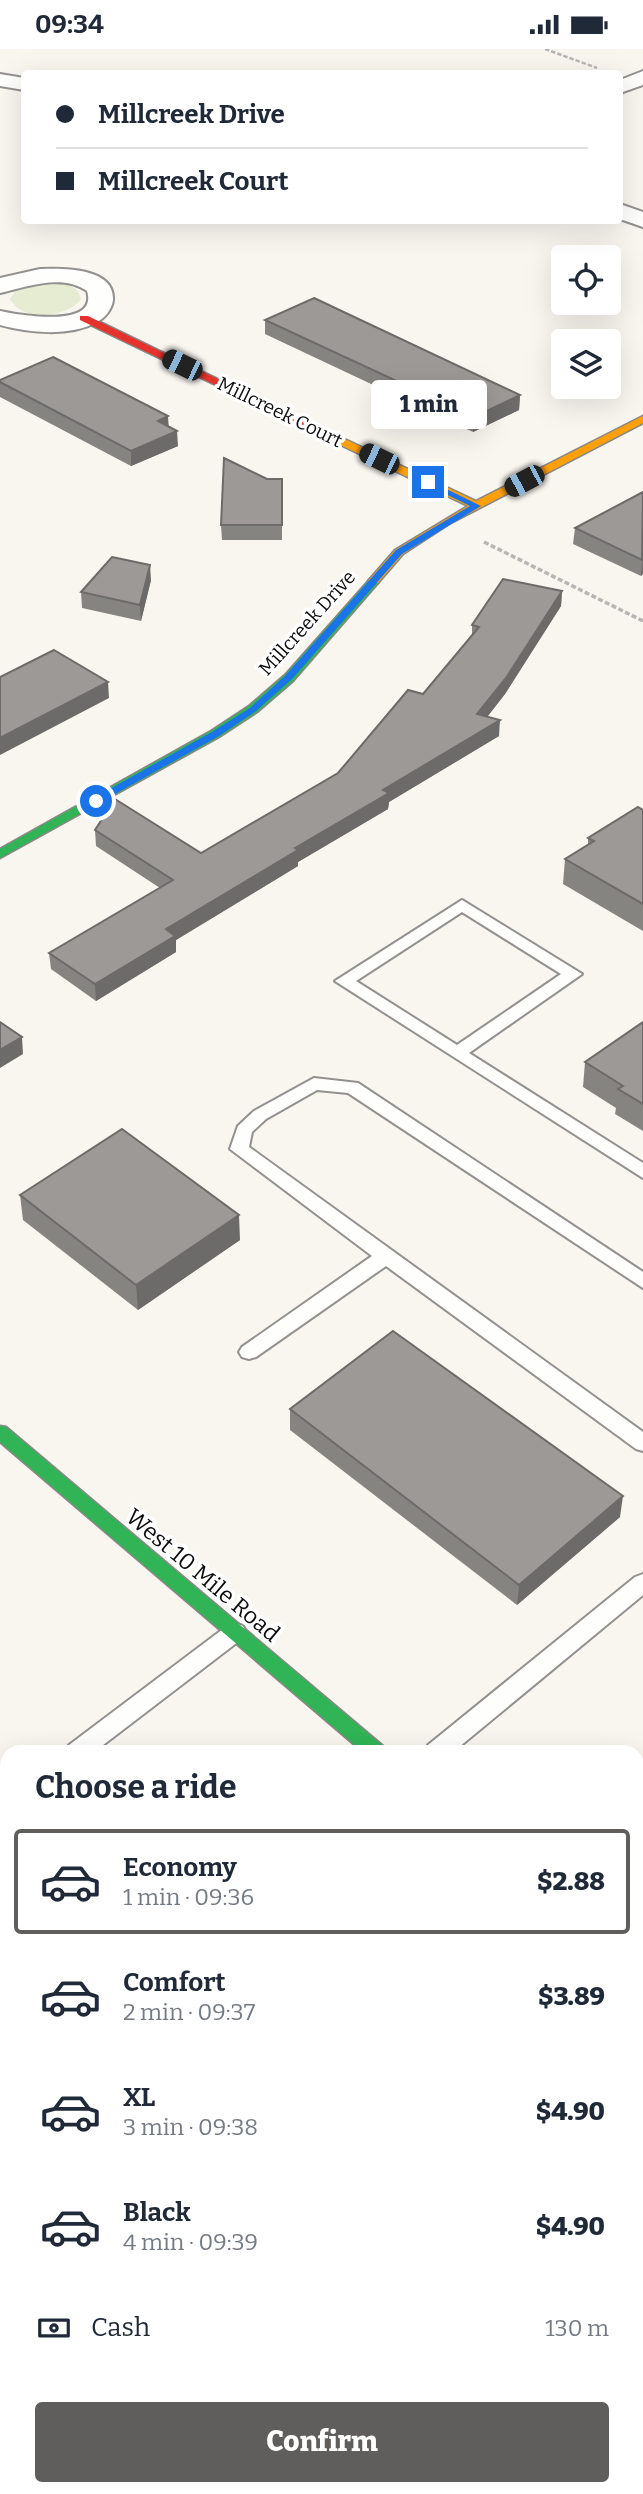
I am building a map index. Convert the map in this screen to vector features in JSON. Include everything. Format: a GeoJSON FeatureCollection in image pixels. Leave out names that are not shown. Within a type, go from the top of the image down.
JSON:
{"type":"FeatureCollection","features":[{"type":"Feature","properties":{"kind":"street"},"geometry":{"type":"LineString","coordinates":[[623,86],[642,77]]}},
{"type":"Feature","properties":{"kind":"street"},"geometry":{"type":"LineString","coordinates":[[0,80],[21,84]]}},
{"type":"Feature","properties":{"kind":"street"},"geometry":{"type":"LineString","coordinates":[[623,212],[643,221]]}},
{"type":"Feature","properties":{"kind":"street"},"geometry":{"type":"LineString","coordinates":[[0,286],[24,277],[67,276],[88,282],[102,296],[101,304],[84,318],[50,326],[22,325],[0,318]]}},
{"type":"Feature","properties":{"kind":"street","name":"Millcreek Court"},"geometry":{"type":"LineString","coordinates":[[84,318],[477,506]]}},
{"type":"Feature","properties":{"kind":"street","name":"Millcreek Drive"},"geometry":{"type":"LineString","coordinates":[[0,855],[215,734],[253,709],[289,678],[399,552],[445,522],[643,419]]}},
{"type":"Feature","properties":{"kind":"street","name":"West 10 Mile Road"},"geometry":{"type":"LineString","coordinates":[[0,1432],[368,1745]]}},
{"type":"Feature","properties":{"kind":"lane"},"geometry":{"type":"LineString","coordinates":[[457,1053],[573,974],[462,905],[344,981],[643,1172]]}},
{"type":"Feature","properties":{"kind":"lane"},"geometry":{"type":"LineString","coordinates":[[643,1281],[352,1087],[314,1084],[260,1115],[244,1131],[239,1149],[643,1443]]}},
{"type":"Feature","properties":{"kind":"lane"},"geometry":{"type":"LineString","coordinates":[[249,1353],[386,1256]]}},
{"type":"Feature","properties":{"kind":"lane"},"geometry":{"type":"LineString","coordinates":[[445,1745],[643,1583]]}},
{"type":"Feature","properties":{"kind":"lane"},"geometry":{"type":"LineString","coordinates":[[86,1745],[235,1632]]}},
{"type":"Feature","properties":{"kind":"path"},"geometry":{"type":"LineString","coordinates":[[545,49],[608,70]]}},
{"type":"Feature","properties":{"kind":"path"},"geometry":{"type":"LineString","coordinates":[[623,73],[642,77]]}},
{"type":"Feature","properties":{"kind":"path"},"geometry":{"type":"LineString","coordinates":[[445,522],[643,621]]}},
{"type":"Feature","properties":{"kind":"green space"},"geometry":{"type":"Polygon","coordinates":[[[47,282],[73,287],[81,299],[66,310],[45,315],[24,311],[10,299],[17,289],[47,282]]]}},
{"type":"Feature","properties":{"kind":"building"},"geometry":{"type":"Polygon","coordinates":[[[314,298],[520,395],[474,417],[265,320],[314,298]]]}},
{"type":"Feature","properties":{"kind":"building"},"geometry":{"type":"Polygon","coordinates":[[[53,357],[168,416],[158,421],[177,431],[131,451],[0,382],[53,357]]]}},
{"type":"Feature","properties":{"kind":"building"},"geometry":{"type":"Polygon","coordinates":[[[224,458],[267,479],[282,479],[282,525],[221,525],[224,458]]]}},
{"type":"Feature","properties":{"kind":"building"},"geometry":{"type":"Polygon","coordinates":[[[643,492],[642,560],[575,528],[643,492]]]}},
{"type":"Feature","properties":{"kind":"building"},"geometry":{"type":"Polygon","coordinates":[[[112,557],[150,565],[140,605],[81,592],[112,557]]]}},
{"type":"Feature","properties":{"kind":"building"},"geometry":{"type":"Polygon","coordinates":[[[503,579],[562,591],[506,678],[477,714],[500,720],[383,790],[389,793],[295,848],[298,850],[166,929],[175,936],[95,984],[49,953],[173,880],[95,830],[115,799],[201,853],[338,773],[408,690],[423,694],[479,627],[472,625],[503,579]]]}},
{"type":"Feature","properties":{"kind":"building"},"geometry":{"type":"Polygon","coordinates":[[[54,650],[108,682],[0,738],[0,677],[54,650]]]}},
{"type":"Feature","properties":{"kind":"building"},"geometry":{"type":"Polygon","coordinates":[[[638,807],[643,810],[643,904],[565,859],[594,841],[588,838],[638,807]]]}},
{"type":"Feature","properties":{"kind":"building"},"geometry":{"type":"Polygon","coordinates":[[[0,1022],[22,1037],[0,1050],[0,1022]]]}},
{"type":"Feature","properties":{"kind":"building"},"geometry":{"type":"Polygon","coordinates":[[[643,1022],[643,1104],[618,1089],[623,1086],[585,1062],[643,1022]]]}},
{"type":"Feature","properties":{"kind":"building"},"geometry":{"type":"Polygon","coordinates":[[[122,1129],[239,1215],[136,1285],[20,1195],[122,1129]]]}},
{"type":"Feature","properties":{"kind":"building"},"geometry":{"type":"Polygon","coordinates":[[[393,1331],[623,1496],[519,1585],[290,1409],[393,1331]]]}},
{"type":"Feature","properties":{"kind":"traffic: fast"},"geometry":{"type":"LineString","coordinates":[[0,854],[215,734],[253,709],[289,678],[374,581]]}},
{"type":"Feature","properties":{"kind":"traffic: fast"},"geometry":{"type":"LineString","coordinates":[[0,1432],[368,1745]]}},
{"type":"Feature","properties":{"kind":"traffic: slow"},"geometry":{"type":"LineString","coordinates":[[374,581],[399,552],[445,522],[643,419]]}},
{"type":"Feature","properties":{"kind":"traffic: slow"},"geometry":{"type":"LineString","coordinates":[[330,436],[477,506]]}},
{"type":"Feature","properties":{"kind":"traffic: jam"},"geometry":{"type":"LineString","coordinates":[[84,318],[330,436]]}},
{"type":"Feature","properties":{"kind":"route"},"geometry":{"type":"LineString","coordinates":[[96,801],[215,734],[253,709],[289,678],[399,552],[445,522],[477,506],[428,482]]}}]}
